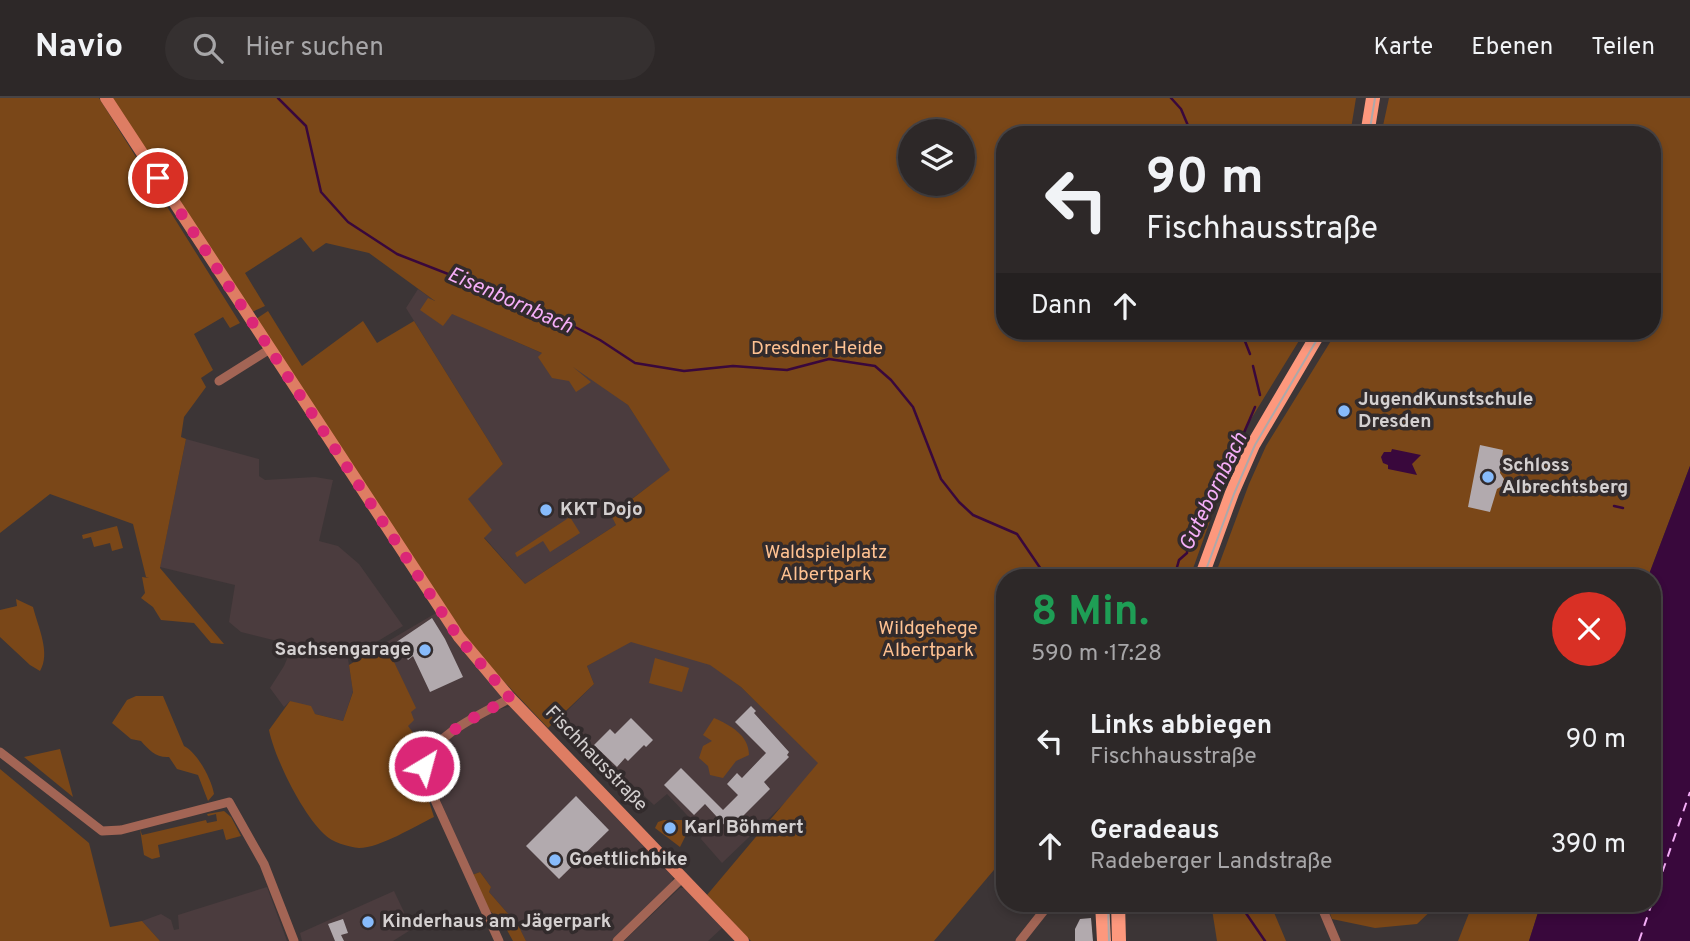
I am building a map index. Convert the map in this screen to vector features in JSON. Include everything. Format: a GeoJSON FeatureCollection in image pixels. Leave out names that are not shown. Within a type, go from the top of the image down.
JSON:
{"type":"FeatureCollection","features":[{"type":"Feature","properties":{"kind":"main road","name":"Fischhausstraße"},"geometry":{"type":"LineString","coordinates":[[106,98],[458,637],[510,698],[743,941]]}},
{"type":"Feature","properties":{"kind":"main road"},"geometry":{"type":"LineString","coordinates":[[1368,126],[1373,98]]}},
{"type":"Feature","properties":{"kind":"main road"},"geometry":{"type":"LineString","coordinates":[[1204,569],[1232,493],[1254,445],[1315,340]]}},
{"type":"Feature","properties":{"kind":"main road"},"geometry":{"type":"LineString","coordinates":[[1102,912],[1104,941]]}},
{"type":"Feature","properties":{"kind":"main road"},"geometry":{"type":"LineString","coordinates":[[1118,912],[1119,941]]}},
{"type":"Feature","properties":{"kind":"street"},"geometry":{"type":"LineString","coordinates":[[219,381],[270,349]]}},
{"type":"Feature","properties":{"kind":"street"},"geometry":{"type":"LineString","coordinates":[[499,941],[433,798],[424,766],[433,749],[456,730],[510,698]]}},
{"type":"Feature","properties":{"kind":"street"},"geometry":{"type":"LineString","coordinates":[[0,752],[102,831],[121,830],[229,802],[264,863],[294,941]]}},
{"type":"Feature","properties":{"kind":"street"},"geometry":{"type":"LineString","coordinates":[[617,941],[683,877]]}},
{"type":"Feature","properties":{"kind":"street"},"geometry":{"type":"LineString","coordinates":[[1020,941],[1043,912]]}},
{"type":"Feature","properties":{"kind":"street"},"geometry":{"type":"LineString","coordinates":[[1324,912],[1336,941]]}},
{"type":"Feature","properties":{"kind":"shaded area"},"geometry":{"type":"Polygon","coordinates":[[[418,289],[453,314],[576,368],[605,387],[628,405],[671,470],[611,514],[616,525],[525,584],[484,537],[467,499],[503,464],[406,308],[418,289]]]}},
{"type":"Feature","properties":{"kind":"shaded area"},"geometry":{"type":"Polygon","coordinates":[[[186,439],[259,459],[259,476],[265,480],[315,477],[333,480],[319,541],[338,546],[359,564],[403,626],[348,659],[353,691],[343,721],[315,714],[290,701],[284,707],[270,688],[293,645],[241,632],[229,622],[235,585],[160,567],[186,439]]]}},
{"type":"Feature","properties":{"kind":"shaded area"},"geometry":{"type":"Polygon","coordinates":[[[1392,449],[1421,455],[1412,464],[1417,475],[1388,469],[1381,457],[1384,452],[1391,452],[1392,449]]]}},
{"type":"Feature","properties":{"kind":"shaded area"},"geometry":{"type":"Polygon","coordinates":[[[1690,466],[1690,941],[1529,941],[1538,912],[1661,912],[1661,569],[1651,569],[1690,466]]]}},
{"type":"Feature","properties":{"kind":"shaded area"},"geometry":{"type":"Polygon","coordinates":[[[436,613],[458,645],[503,697],[500,709],[514,706],[673,877],[672,882],[622,933],[610,941],[526,941],[518,925],[489,892],[491,887],[480,872],[472,875],[429,774],[431,763],[438,752],[433,746],[426,750],[407,726],[410,711],[415,708],[385,643],[436,613]]]}},
{"type":"Feature","properties":{"kind":"shaded area"},"geometry":{"type":"Polygon","coordinates":[[[631,641],[710,664],[741,687],[819,763],[792,796],[722,863],[701,839],[703,832],[667,794],[654,805],[592,747],[563,715],[594,684],[587,666],[631,641]]]}},
{"type":"Feature","properties":{"kind":"shaded area"},"geometry":{"type":"Polygon","coordinates":[[[267,887],[287,941],[160,941],[142,921],[161,914],[171,920],[174,930],[179,929],[178,915],[267,887]]]}},
{"type":"Feature","properties":{"kind":"shaded area"},"geometry":{"type":"Polygon","coordinates":[[[680,888],[685,888],[722,928],[708,941],[624,941],[680,888]]]}},
{"type":"Feature","properties":{"kind":"shaded area","name":"Kinderhaus am Jägerpark"},"geometry":{"type":"Polygon","coordinates":[[[394,891],[412,929],[393,941],[302,941],[300,933],[394,891]]]}},
{"type":"Feature","properties":{"kind":"green space"},"geometry":{"type":"Polygon","coordinates":[[[0,98],[99,98],[240,323],[230,328],[223,317],[194,334],[213,370],[201,378],[206,387],[184,417],[181,437],[186,439],[160,568],[224,644],[211,643],[194,623],[161,620],[153,607],[141,598],[145,593],[142,577],[149,578],[146,577],[133,524],[50,494],[0,533],[0,98]]]}},
{"type":"Feature","properties":{"kind":"green space","name":"Dresdner Heide"},"geometry":{"type":"Polygon","coordinates":[[[112,98],[1356,98],[1351,126],[996,126],[996,340],[1299,340],[1240,437],[1193,569],[996,569],[996,867],[934,941],[751,941],[707,895],[818,763],[741,687],[710,665],[631,642],[587,666],[594,684],[548,728],[475,651],[256,319],[268,311],[302,366],[363,321],[377,343],[414,321],[503,464],[468,499],[492,530],[484,538],[525,584],[616,525],[611,515],[670,470],[628,405],[573,367],[591,382],[576,392],[569,381],[552,378],[538,357],[542,353],[452,314],[443,326],[420,310],[428,298],[435,301],[369,253],[326,243],[313,252],[301,237],[245,273],[265,306],[252,312],[112,98]]]}},
{"type":"Feature","properties":{"kind":"green space"},"geometry":{"type":"Polygon","coordinates":[[[1389,98],[1690,98],[1690,466],[1651,569],[1217,569],[1266,446],[1331,340],[1661,340],[1661,126],[1383,126],[1389,98]]]}},
{"type":"Feature","properties":{"kind":"green space"},"geometry":{"type":"Polygon","coordinates":[[[570,517],[580,533],[550,552],[543,541],[517,557],[515,553],[570,517]]]}},
{"type":"Feature","properties":{"kind":"green space"},"geometry":{"type":"Polygon","coordinates":[[[117,526],[123,548],[112,551],[110,543],[94,547],[91,537],[83,539],[82,535],[117,526]]]}},
{"type":"Feature","properties":{"kind":"green space"},"geometry":{"type":"Polygon","coordinates":[[[16,599],[33,607],[44,648],[40,671],[0,637],[0,610],[17,606],[16,599]]]}},
{"type":"Feature","properties":{"kind":"green space"},"geometry":{"type":"Polygon","coordinates":[[[385,643],[416,708],[411,712],[414,720],[408,726],[426,750],[418,767],[434,817],[387,841],[359,848],[331,839],[316,825],[290,785],[269,730],[290,701],[311,706],[315,714],[343,721],[353,692],[349,665],[385,643]]]}},
{"type":"Feature","properties":{"kind":"green space"},"geometry":{"type":"Polygon","coordinates":[[[655,658],[689,668],[682,692],[649,683],[655,658]]]}},
{"type":"Feature","properties":{"kind":"green space"},"geometry":{"type":"Polygon","coordinates":[[[136,696],[163,696],[184,746],[199,760],[210,781],[214,794],[208,801],[198,775],[177,769],[169,757],[153,753],[141,741],[131,739],[112,723],[127,700],[136,696]]]}},
{"type":"Feature","properties":{"kind":"green space"},"geometry":{"type":"Polygon","coordinates":[[[714,718],[738,732],[748,748],[749,755],[736,761],[723,778],[710,775],[708,766],[699,758],[703,746],[712,741],[703,735],[714,718]]]}},
{"type":"Feature","properties":{"kind":"green space"},"geometry":{"type":"Polygon","coordinates":[[[60,749],[73,797],[24,757],[60,749]]]}},
{"type":"Feature","properties":{"kind":"green space"},"geometry":{"type":"Polygon","coordinates":[[[0,769],[89,843],[110,927],[142,921],[160,941],[0,941],[0,769]]]}},
{"type":"Feature","properties":{"kind":"green space"},"geometry":{"type":"Polygon","coordinates":[[[224,811],[231,817],[241,836],[226,840],[223,829],[158,845],[160,857],[152,859],[144,855],[140,829],[142,835],[206,820],[207,823],[217,821],[216,814],[207,814],[224,811]]]}},
{"type":"Feature","properties":{"kind":"green space"},"geometry":{"type":"Polygon","coordinates":[[[682,820],[688,825],[680,847],[655,828],[658,822],[682,820]]]}},
{"type":"Feature","properties":{"kind":"green space"},"geometry":{"type":"Polygon","coordinates":[[[480,872],[491,887],[489,892],[518,925],[526,941],[513,941],[503,923],[490,911],[472,875],[480,872]]]}},
{"type":"Feature","properties":{"kind":"green space"},"geometry":{"type":"Polygon","coordinates":[[[1212,912],[1274,912],[1286,941],[1217,941],[1212,912]]]}},
{"type":"Feature","properties":{"kind":"green space"},"geometry":{"type":"Polygon","coordinates":[[[1329,912],[1430,912],[1417,924],[1375,928],[1332,919],[1329,912]]]}},
{"type":"Feature","properties":{"kind":"green space"},"geometry":{"type":"Polygon","coordinates":[[[1469,912],[1538,912],[1529,941],[1458,941],[1469,912]]]}},
{"type":"Feature","properties":{"kind":"building","name":"Schloss Albrechtsberg"},"geometry":{"type":"Polygon","coordinates":[[[1480,445],[1503,450],[1500,473],[1504,479],[1502,486],[1497,489],[1490,512],[1468,507],[1480,445]]]}},
{"type":"Feature","properties":{"kind":"building","name":"Sachsengarage"},"geometry":{"type":"Polygon","coordinates":[[[432,618],[463,677],[430,692],[413,656],[408,660],[395,643],[432,618]]]}},
{"type":"Feature","properties":{"kind":"building"},"geometry":{"type":"Polygon","coordinates":[[[751,706],[756,711],[754,713],[789,752],[789,757],[764,782],[770,789],[729,830],[705,804],[694,815],[664,785],[681,768],[723,810],[738,795],[727,784],[737,773],[742,778],[766,753],[735,722],[751,706]]]}},
{"type":"Feature","properties":{"kind":"building"},"geometry":{"type":"Polygon","coordinates":[[[631,718],[653,740],[628,761],[625,758],[617,767],[594,745],[610,729],[615,734],[631,718]]]}},
{"type":"Feature","properties":{"kind":"building"},"geometry":{"type":"Polygon","coordinates":[[[576,796],[609,830],[559,879],[526,846],[576,796]]]}},
{"type":"Feature","properties":{"kind":"building"},"geometry":{"type":"Polygon","coordinates":[[[1091,918],[1093,941],[1075,941],[1075,929],[1080,919],[1091,918]]]}},
{"type":"Feature","properties":{"kind":"building","name":"Kinderhaus am Jägerpark"},"geometry":{"type":"Polygon","coordinates":[[[343,919],[348,933],[341,935],[344,941],[335,941],[328,924],[343,919]]]}},
{"type":"Feature","properties":{"kind":"waterway","name":"Eisenbornbach"},"geometry":{"type":"LineString","coordinates":[[278,98],[306,126],[321,192],[348,222],[397,254],[548,313],[600,340],[635,363],[684,371],[733,366],[787,370],[829,359],[875,366],[891,380],[913,407],[941,479],[959,502],[973,515],[1017,534],[1041,569]]}},
{"type":"Feature","properties":{"kind":"waterway","name":"Gutebornbach"},"geometry":{"type":"LineString","coordinates":[[1171,98],[1181,109],[1188,126]]}},
{"type":"Feature","properties":{"kind":"waterway","name":"Gutebornbach"},"geometry":{"type":"LineString","coordinates":[[1245,340],[1250,354]]}},
{"type":"Feature","properties":{"kind":"waterway","name":"Gutebornbach"},"geometry":{"type":"LineString","coordinates":[[1253,366],[1260,395]]}},
{"type":"Feature","properties":{"kind":"waterway","name":"Gutebornbach"},"geometry":{"type":"LineString","coordinates":[[1176,569],[1179,560],[1187,553],[1193,532],[1224,476],[1255,407]]}},
{"type":"Feature","properties":{"kind":"waterway"},"geometry":{"type":"LineString","coordinates":[[1614,506],[1623,508]]}},
{"type":"Feature","properties":{"kind":"waterway","name":"Eisenbornbach"},"geometry":{"type":"LineString","coordinates":[[1245,912],[1265,941]]}},
{"type":"Feature","properties":{"kind":"ferry route"},"geometry":{"type":"LineString","coordinates":[[1661,876],[1690,792]]}},
{"type":"Feature","properties":{"kind":"ferry route"},"geometry":{"type":"LineString","coordinates":[[1639,941],[1649,912]]}},
{"type":"Feature","properties":{"kind":"tram line"},"geometry":{"type":"LineString","coordinates":[[1370,126],[1375,98]]}},
{"type":"Feature","properties":{"kind":"tram line"},"geometry":{"type":"LineString","coordinates":[[1206,569],[1255,445],[1317,340]]}},
{"type":"Feature","properties":{"kind":"tram line"},"geometry":{"type":"LineString","coordinates":[[1108,912],[1109,941]]}},
{"type":"Feature","properties":{"kind":"place","name":"JugendKunstschule Dresden"},"geometry":{"type":"Point","coordinates":[1344,411]}},
{"type":"Feature","properties":{"kind":"place","name":"Schloss Albrechtsberg"},"geometry":{"type":"Point","coordinates":[1488,477]}},
{"type":"Feature","properties":{"kind":"place","name":"KKT Dojo"},"geometry":{"type":"Point","coordinates":[546,510]}},
{"type":"Feature","properties":{"kind":"place","name":"Sachsengarage"},"geometry":{"type":"Point","coordinates":[425,650]}},
{"type":"Feature","properties":{"kind":"place","name":"Karl Böhmert"},"geometry":{"type":"Point","coordinates":[670,828]}},
{"type":"Feature","properties":{"kind":"place","name":"Goettlichbike"},"geometry":{"type":"Point","coordinates":[555,860]}},
{"type":"Feature","properties":{"kind":"place","name":"Kinderhaus am Jägerpark"},"geometry":{"type":"Point","coordinates":[368,922]}},
{"type":"Feature","properties":{"kind":"route"},"geometry":{"type":"LineString","coordinates":[[158,178],[458,637],[510,698],[456,730],[433,749],[424,766]]}},
{"type":"Feature","properties":{"kind":"park label","name":"Waldspielplatz Albertpark"},"geometry":{"type":"Point","coordinates":[826,564]}},
{"type":"Feature","properties":{"kind":"park label","name":"Wildgehege Albertpark"},"geometry":{"type":"Point","coordinates":[928,640]}}]}
